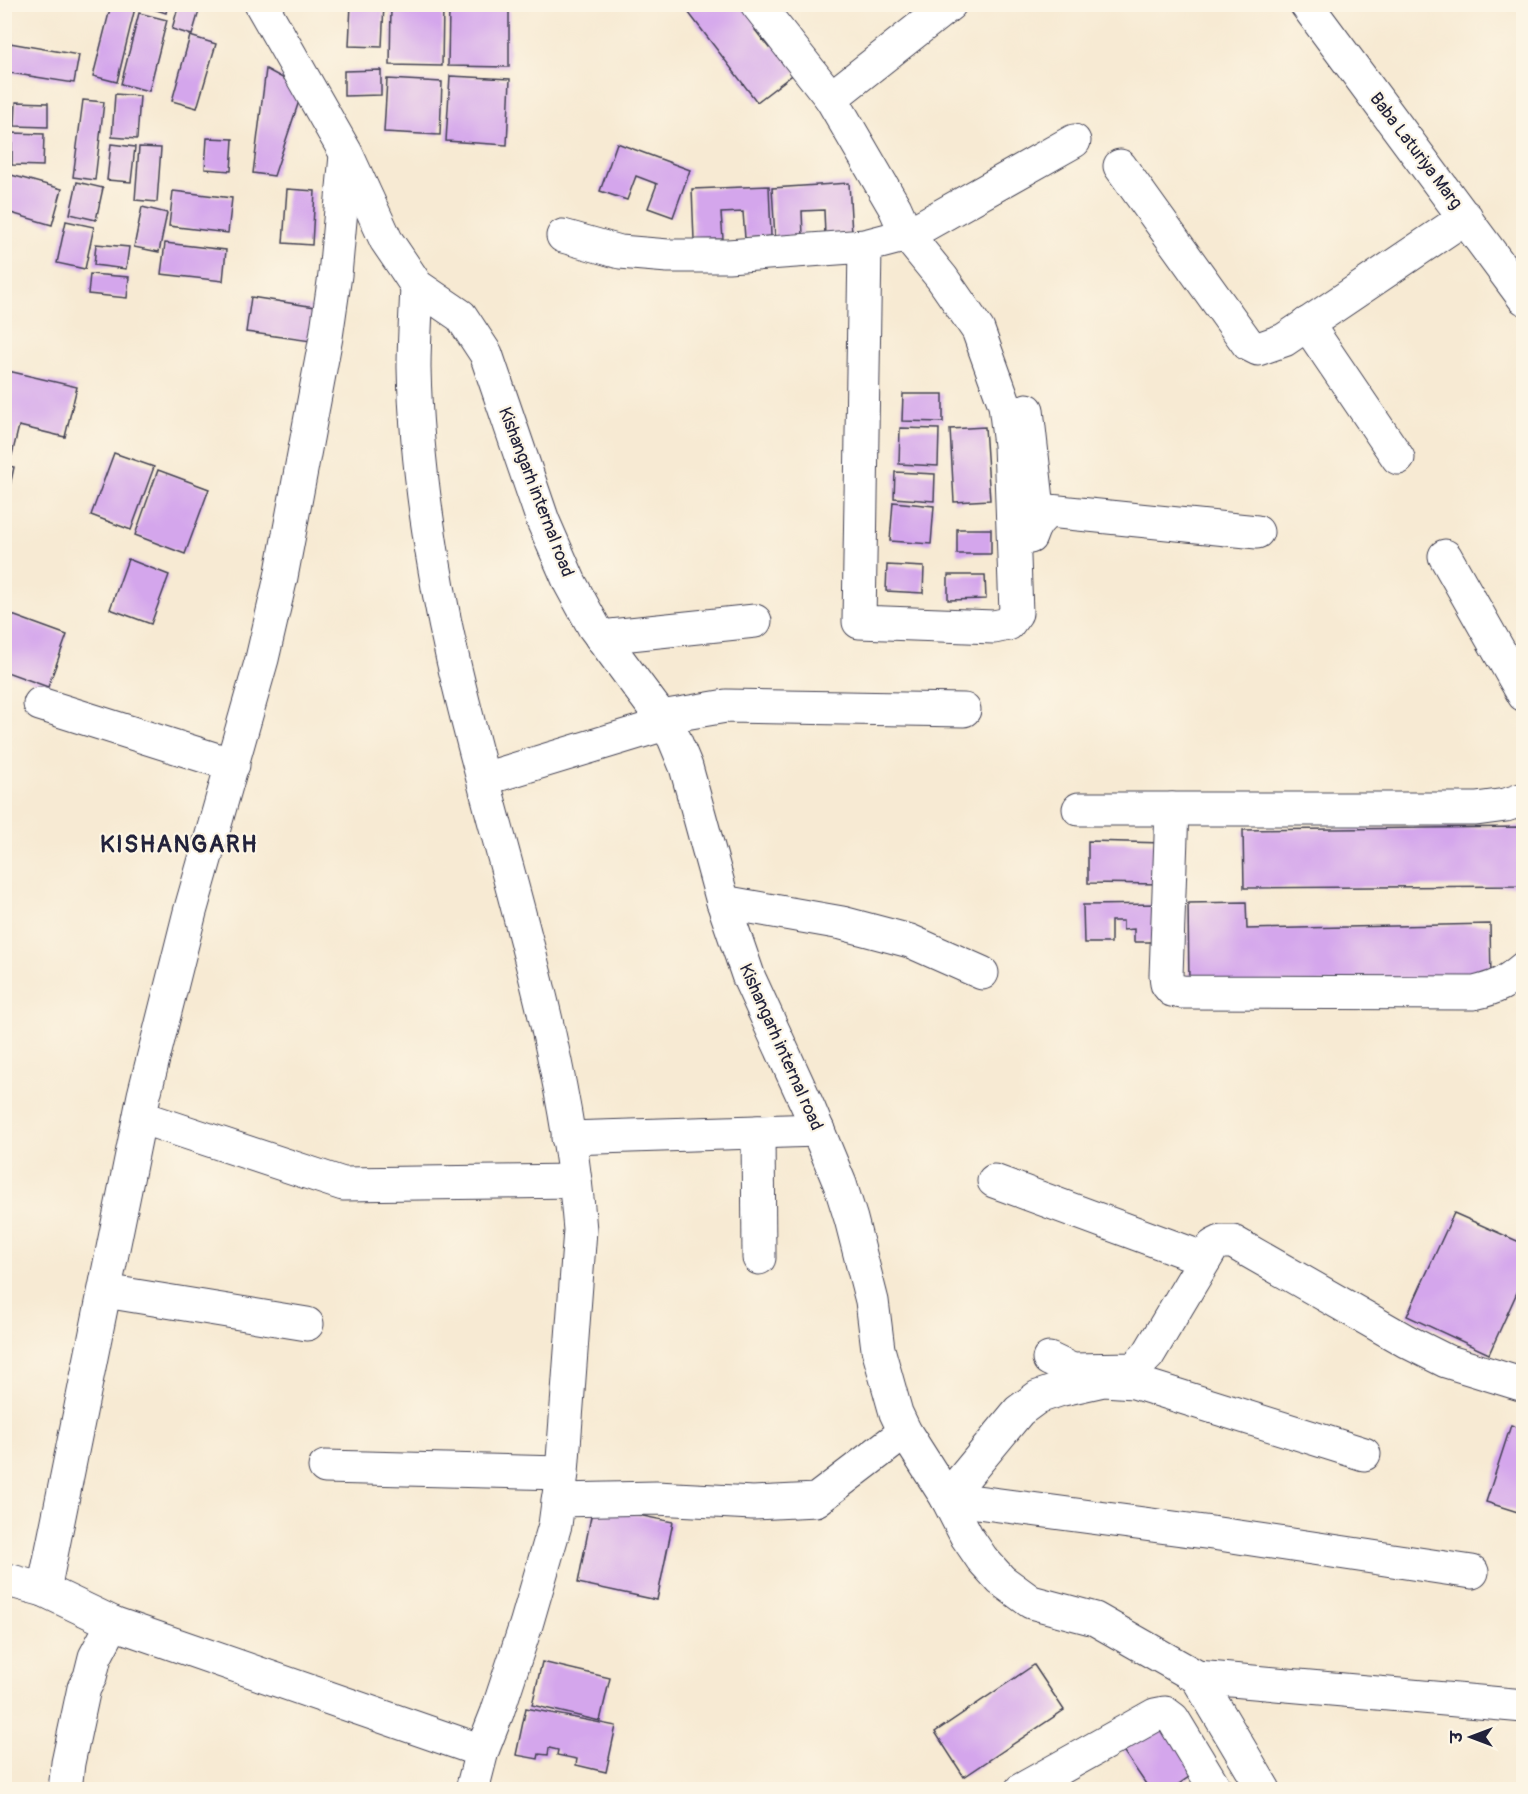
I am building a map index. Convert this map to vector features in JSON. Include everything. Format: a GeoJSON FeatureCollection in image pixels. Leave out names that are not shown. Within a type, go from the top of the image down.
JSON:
{"type":"FeatureCollection","features":[{"type":"Feature","properties":{"kind":"street"},"geometry":{"type":"LineString","coordinates":[[261,4],[346,153],[386,240],[417,286],[414,367],[423,486],[442,606],[453,660],[555,1064],[575,1181],[580,1230],[555,1525],[497,1713],[482,1751],[472,1790]]}},
{"type":"Feature","properties":{"kind":"street"},"geometry":{"type":"LineString","coordinates":[[757,4],[831,98],[895,208],[915,231],[970,284],[999,326],[1018,374],[1029,416],[1039,518]]}},
{"type":"Feature","properties":{"kind":"street"},"geometry":{"type":"LineString","coordinates":[[831,98],[950,4]]}},
{"type":"Feature","properties":{"kind":"street","name":"Baba Laturiya Marg"},"geometry":{"type":"LineString","coordinates":[[1306,4],[1524,298]]}},
{"type":"Feature","properties":{"kind":"street"},"geometry":{"type":"LineString","coordinates":[[563,236],[620,252],[668,256],[728,256],[865,246],[915,231],[1074,141]]}},
{"type":"Feature","properties":{"kind":"street"},"geometry":{"type":"LineString","coordinates":[[44,1590],[140,1117],[190,912],[233,765],[279,587],[315,400],[335,275],[346,153]]}},
{"type":"Feature","properties":{"kind":"street"},"geometry":{"type":"LineString","coordinates":[[1119,166],[1248,344],[1258,349],[1284,340],[1466,217]]}},
{"type":"Feature","properties":{"kind":"street"},"geometry":{"type":"LineString","coordinates":[[865,246],[859,622],[994,627],[1008,624],[1016,614],[1010,445],[1005,405],[978,330],[942,278],[915,231]]}},
{"type":"Feature","properties":{"kind":"street","name":"Kishangarh internal road"},"geometry":{"type":"LineString","coordinates":[[417,286],[461,316],[486,354],[543,521],[570,583],[594,627],[663,720],[686,766],[723,902],[749,978],[818,1130],[851,1219],[872,1301],[878,1349],[889,1392],[905,1432],[947,1498],[967,1537],[982,1559],[1001,1580],[1031,1602],[1095,1619],[1197,1677]]}},
{"type":"Feature","properties":{"kind":"street"},"geometry":{"type":"LineString","coordinates":[[1306,324],[1398,458]]}},
{"type":"Feature","properties":{"kind":"street"},"geometry":{"type":"LineString","coordinates":[[1030,607],[1029,543],[1033,526],[1049,511],[1257,532]]}},
{"type":"Feature","properties":{"kind":"street"},"geometry":{"type":"LineString","coordinates":[[1445,556],[1524,695]]}},
{"type":"Feature","properties":{"kind":"street"},"geometry":{"type":"LineString","coordinates":[[601,637],[755,621]]}},
{"type":"Feature","properties":{"kind":"street"},"geometry":{"type":"LineString","coordinates":[[40,705],[233,765]]}},
{"type":"Feature","properties":{"kind":"street"},"geometry":{"type":"LineString","coordinates":[[484,779],[663,720],[726,706],[964,710]]}},
{"type":"Feature","properties":{"kind":"street"},"geometry":{"type":"LineString","coordinates":[[1079,809],[1476,809],[1506,805],[1524,799]]}},
{"type":"Feature","properties":{"kind":"street"},"geometry":{"type":"LineString","coordinates":[[1172,809],[1166,975],[1167,984],[1172,990],[1182,992],[1474,993],[1495,988],[1524,968]]}},
{"type":"Feature","properties":{"kind":"street"},"geometry":{"type":"LineString","coordinates":[[723,902],[842,922],[910,941],[982,973]]}},
{"type":"Feature","properties":{"kind":"street"},"geometry":{"type":"LineString","coordinates":[[140,1117],[343,1184],[575,1181]]}},
{"type":"Feature","properties":{"kind":"street"},"geometry":{"type":"LineString","coordinates":[[568,1138],[818,1130]]}},
{"type":"Feature","properties":{"kind":"street"},"geometry":{"type":"LineString","coordinates":[[758,1132],[759,1258]]}},
{"type":"Feature","properties":{"kind":"street"},"geometry":{"type":"LineString","coordinates":[[994,1181],[1205,1259]]}},
{"type":"Feature","properties":{"kind":"street"},"geometry":{"type":"LineString","coordinates":[[1049,1359],[1072,1370],[1134,1369],[1148,1355],[1213,1246],[1221,1242],[1233,1242],[1406,1341],[1446,1361],[1524,1385]]}},
{"type":"Feature","properties":{"kind":"street"},"geometry":{"type":"LineString","coordinates":[[105,1292],[307,1324]]}},
{"type":"Feature","properties":{"kind":"street"},"geometry":{"type":"LineString","coordinates":[[947,1498],[1019,1411],[1038,1397],[1104,1380],[1134,1383],[1364,1454]]}},
{"type":"Feature","properties":{"kind":"street"},"geometry":{"type":"LineString","coordinates":[[325,1467],[560,1487],[656,1498],[753,1503],[816,1500],[905,1432]]}},
{"type":"Feature","properties":{"kind":"street"},"geometry":{"type":"LineString","coordinates":[[947,1498],[1212,1533],[1472,1572]]}},
{"type":"Feature","properties":{"kind":"street"},"geometry":{"type":"LineString","coordinates":[[4,1579],[44,1590],[113,1623],[482,1751]]}},
{"type":"Feature","properties":{"kind":"street"},"geometry":{"type":"LineString","coordinates":[[65,1790],[70,1751],[84,1688],[90,1677],[95,1657],[113,1623]]}},
{"type":"Feature","properties":{"kind":"street"},"geometry":{"type":"LineString","coordinates":[[1197,1677],[1524,1706]]}},
{"type":"Feature","properties":{"kind":"street"},"geometry":{"type":"LineString","coordinates":[[1197,1677],[1264,1790]]}},
{"type":"Feature","properties":{"kind":"street"},"geometry":{"type":"LineString","coordinates":[[1021,1790],[1155,1715],[1165,1713],[1173,1719],[1216,1790]]}},
{"type":"Feature","properties":{"kind":"building"},"geometry":{"type":"Polygon","coordinates":[[[138,4],[168,4],[166,13],[138,4]]]}},
{"type":"Feature","properties":{"kind":"building"},"geometry":{"type":"Polygon","coordinates":[[[179,4],[201,4],[192,35],[172,29],[179,4]]]}},
{"type":"Feature","properties":{"kind":"building"},"geometry":{"type":"Polygon","coordinates":[[[351,4],[384,4],[382,47],[349,46],[351,4]]]}},
{"type":"Feature","properties":{"kind":"building"},"geometry":{"type":"Polygon","coordinates":[[[682,4],[750,4],[765,23],[755,30],[769,48],[778,41],[800,69],[757,102],[682,4]]]}},
{"type":"Feature","properties":{"kind":"building"},"geometry":{"type":"Polygon","coordinates":[[[111,5],[135,8],[117,82],[93,76],[111,5]]]}},
{"type":"Feature","properties":{"kind":"building"},"geometry":{"type":"Polygon","coordinates":[[[391,6],[443,7],[442,66],[390,65],[391,6]]]}},
{"type":"Feature","properties":{"kind":"building"},"geometry":{"type":"Polygon","coordinates":[[[449,8],[509,9],[509,67],[448,66],[449,8]]]}},
{"type":"Feature","properties":{"kind":"building"},"geometry":{"type":"Polygon","coordinates":[[[139,13],[167,20],[149,91],[121,84],[139,13]]]}},
{"type":"Feature","properties":{"kind":"building"},"geometry":{"type":"Polygon","coordinates":[[[190,36],[216,44],[197,108],[172,101],[190,36]]]}},
{"type":"Feature","properties":{"kind":"building"},"geometry":{"type":"Polygon","coordinates":[[[4,42],[79,55],[74,83],[4,72],[4,42]]]}},
{"type":"Feature","properties":{"kind":"building"},"geometry":{"type":"Polygon","coordinates":[[[266,69],[303,89],[274,176],[253,173],[266,69]]]}},
{"type":"Feature","properties":{"kind":"building"},"geometry":{"type":"Polygon","coordinates":[[[381,70],[381,95],[344,96],[344,71],[381,70]]]}},
{"type":"Feature","properties":{"kind":"building"},"geometry":{"type":"Polygon","coordinates":[[[450,76],[510,79],[507,145],[446,141],[450,76]]]}},
{"type":"Feature","properties":{"kind":"building"},"geometry":{"type":"Polygon","coordinates":[[[387,79],[442,82],[440,135],[384,132],[387,79]]]}},
{"type":"Feature","properties":{"kind":"building"},"geometry":{"type":"Polygon","coordinates":[[[115,94],[140,96],[137,139],[112,137],[115,94]]]}},
{"type":"Feature","properties":{"kind":"building"},"geometry":{"type":"Polygon","coordinates":[[[83,100],[104,102],[95,180],[73,177],[83,100]]]}},
{"type":"Feature","properties":{"kind":"building"},"geometry":{"type":"Polygon","coordinates":[[[16,102],[48,103],[48,127],[15,126],[16,102]]]}},
{"type":"Feature","properties":{"kind":"building"},"geometry":{"type":"Polygon","coordinates":[[[12,133],[44,134],[43,166],[12,165],[12,133]]]}},
{"type":"Feature","properties":{"kind":"building"},"geometry":{"type":"Polygon","coordinates":[[[207,138],[233,139],[231,171],[205,169],[207,138]]]}},
{"type":"Feature","properties":{"kind":"building"},"geometry":{"type":"Polygon","coordinates":[[[617,143],[690,170],[673,217],[648,208],[657,184],[636,176],[627,200],[600,191],[617,143]]]}},
{"type":"Feature","properties":{"kind":"building"},"geometry":{"type":"Polygon","coordinates":[[[111,144],[135,147],[131,182],[107,180],[111,144]]]}},
{"type":"Feature","properties":{"kind":"building"},"geometry":{"type":"Polygon","coordinates":[[[139,147],[161,148],[157,202],[135,200],[139,147]]]}},
{"type":"Feature","properties":{"kind":"building"},"geometry":{"type":"Polygon","coordinates":[[[4,173],[62,189],[52,225],[4,211],[4,173]]]}},
{"type":"Feature","properties":{"kind":"building"},"geometry":{"type":"Polygon","coordinates":[[[77,182],[103,188],[96,220],[70,214],[77,182]]]}},
{"type":"Feature","properties":{"kind":"building"},"geometry":{"type":"Polygon","coordinates":[[[849,183],[852,234],[825,235],[824,210],[802,211],[803,236],[775,238],[772,188],[849,183]]]}},
{"type":"Feature","properties":{"kind":"building"},"geometry":{"type":"Polygon","coordinates":[[[769,186],[771,236],[745,238],[743,212],[721,213],[723,239],[694,240],[692,189],[769,186]]]}},
{"type":"Feature","properties":{"kind":"building"},"geometry":{"type":"Polygon","coordinates":[[[287,189],[315,191],[312,245],[283,243],[287,189]]]}},
{"type":"Feature","properties":{"kind":"building"},"geometry":{"type":"Polygon","coordinates":[[[173,191],[232,198],[228,233],[169,226],[173,191]]]}},
{"type":"Feature","properties":{"kind":"building"},"geometry":{"type":"Polygon","coordinates":[[[142,207],[167,213],[159,252],[134,247],[142,207]]]}},
{"type":"Feature","properties":{"kind":"building"},"geometry":{"type":"Polygon","coordinates":[[[66,221],[94,227],[85,269],[57,263],[66,221]]]}},
{"type":"Feature","properties":{"kind":"building"},"geometry":{"type":"Polygon","coordinates":[[[165,243],[226,250],[223,281],[161,274],[165,243]]]}},
{"type":"Feature","properties":{"kind":"building"},"geometry":{"type":"Polygon","coordinates":[[[96,244],[129,247],[126,269],[94,265],[96,244]]]}},
{"type":"Feature","properties":{"kind":"building"},"geometry":{"type":"Polygon","coordinates":[[[90,274],[129,277],[127,298],[88,294],[90,274]]]}},
{"type":"Feature","properties":{"kind":"building"},"geometry":{"type":"Polygon","coordinates":[[[251,297],[315,307],[311,341],[246,332],[251,297]]]}},
{"type":"Feature","properties":{"kind":"building"},"geometry":{"type":"Polygon","coordinates":[[[4,370],[77,387],[65,437],[19,426],[12,455],[4,453],[4,370]]]}},
{"type":"Feature","properties":{"kind":"building"},"geometry":{"type":"Polygon","coordinates":[[[903,394],[943,394],[943,422],[902,421],[903,394]]]}},
{"type":"Feature","properties":{"kind":"building"},"geometry":{"type":"Polygon","coordinates":[[[985,427],[990,500],[954,502],[950,429],[985,427]]]}},
{"type":"Feature","properties":{"kind":"building"},"geometry":{"type":"Polygon","coordinates":[[[900,428],[939,429],[938,466],[899,464],[900,428]]]}},
{"type":"Feature","properties":{"kind":"building"},"geometry":{"type":"Polygon","coordinates":[[[114,453],[154,467],[131,530],[91,515],[114,453]]]}},
{"type":"Feature","properties":{"kind":"building"},"geometry":{"type":"Polygon","coordinates":[[[4,465],[14,467],[8,495],[4,494],[4,465]]]}},
{"type":"Feature","properties":{"kind":"building"},"geometry":{"type":"Polygon","coordinates":[[[158,470],[209,489],[185,554],[135,535],[158,470]]]}},
{"type":"Feature","properties":{"kind":"building"},"geometry":{"type":"Polygon","coordinates":[[[895,472],[935,474],[934,501],[894,498],[895,472]]]}},
{"type":"Feature","properties":{"kind":"building"},"geometry":{"type":"Polygon","coordinates":[[[893,502],[934,506],[931,544],[890,541],[893,502]]]}},
{"type":"Feature","properties":{"kind":"building"},"geometry":{"type":"Polygon","coordinates":[[[957,529],[991,529],[991,554],[957,554],[957,529]]]}},
{"type":"Feature","properties":{"kind":"building"},"geometry":{"type":"Polygon","coordinates":[[[128,559],[169,575],[151,624],[110,609],[128,559]]]}},
{"type":"Feature","properties":{"kind":"building"},"geometry":{"type":"Polygon","coordinates":[[[887,565],[924,567],[923,593],[886,591],[887,565]]]}},
{"type":"Feature","properties":{"kind":"building"},"geometry":{"type":"Polygon","coordinates":[[[948,575],[985,575],[986,599],[948,600],[948,575]]]}},
{"type":"Feature","properties":{"kind":"building"},"geometry":{"type":"Polygon","coordinates":[[[4,612],[67,635],[48,687],[4,671],[4,612]]]}},
{"type":"Feature","properties":{"kind":"building"},"geometry":{"type":"Polygon","coordinates":[[[1524,827],[1524,886],[1244,888],[1243,830],[1524,827]]]}},
{"type":"Feature","properties":{"kind":"building"},"geometry":{"type":"Polygon","coordinates":[[[1088,841],[1164,843],[1163,884],[1088,883],[1088,841]]]}},
{"type":"Feature","properties":{"kind":"building"},"geometry":{"type":"Polygon","coordinates":[[[1246,902],[1247,929],[1490,924],[1491,979],[1189,986],[1188,903],[1246,902]]]}},
{"type":"Feature","properties":{"kind":"building"},"geometry":{"type":"Polygon","coordinates":[[[1161,904],[1161,942],[1134,942],[1134,929],[1123,930],[1123,921],[1111,921],[1111,943],[1084,943],[1083,905],[1161,904]]]}},
{"type":"Feature","properties":{"kind":"building"},"geometry":{"type":"Polygon","coordinates":[[[1454,1213],[1524,1244],[1524,1277],[1489,1354],[1407,1316],[1454,1213]]]}},
{"type":"Feature","properties":{"kind":"building"},"geometry":{"type":"Polygon","coordinates":[[[1511,1425],[1524,1430],[1524,1514],[1486,1502],[1511,1425]]]}},
{"type":"Feature","properties":{"kind":"building"},"geometry":{"type":"Polygon","coordinates":[[[593,1506],[673,1522],[657,1600],[578,1583],[593,1506]]]}},
{"type":"Feature","properties":{"kind":"building"},"geometry":{"type":"Polygon","coordinates":[[[542,1662],[610,1678],[600,1721],[532,1705],[542,1662]]]}},
{"type":"Feature","properties":{"kind":"building"},"geometry":{"type":"Polygon","coordinates":[[[1034,1665],[1064,1710],[964,1777],[935,1732],[1034,1665]]]}},
{"type":"Feature","properties":{"kind":"building"},"geometry":{"type":"Polygon","coordinates":[[[526,1708],[616,1726],[606,1772],[576,1765],[577,1759],[557,1755],[558,1750],[549,1748],[548,1755],[539,1754],[538,1759],[516,1755],[526,1708]]]}},
{"type":"Feature","properties":{"kind":"building"},"geometry":{"type":"Polygon","coordinates":[[[1169,1718],[1202,1768],[1170,1790],[1150,1790],[1122,1749],[1169,1718]]]}},
{"type":"Feature","properties":{"kind":"district","name":"KISHANGARH"},"geometry":{"type":"Point","coordinates":[179,844]}}]}
